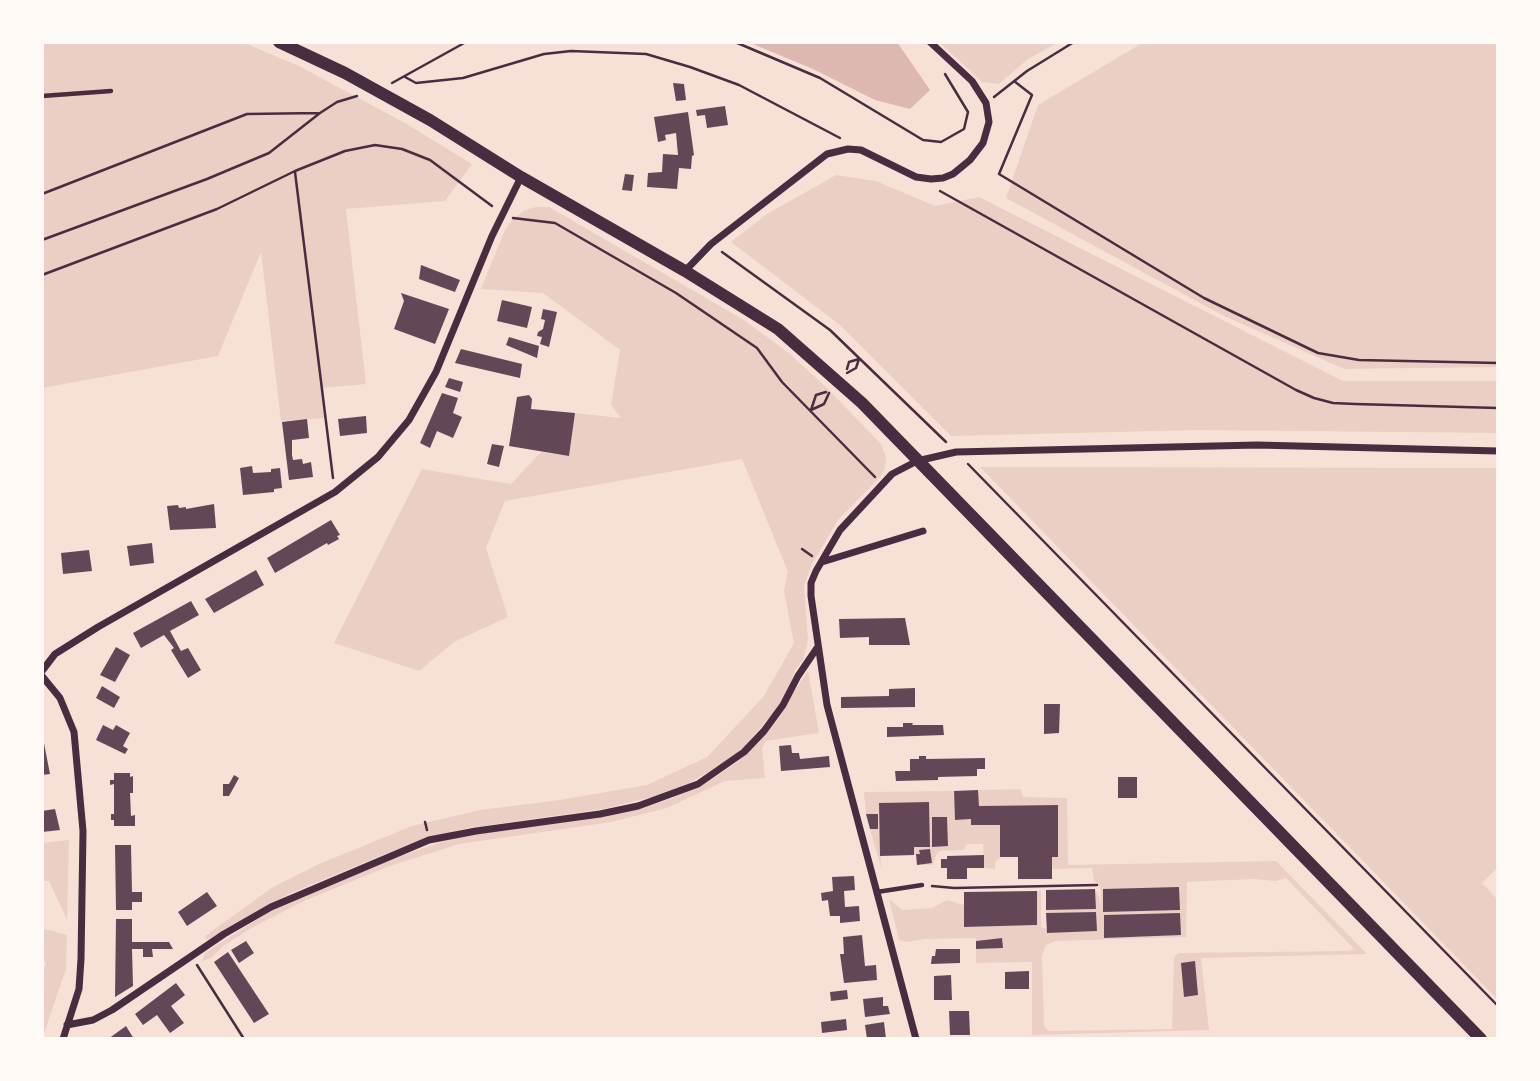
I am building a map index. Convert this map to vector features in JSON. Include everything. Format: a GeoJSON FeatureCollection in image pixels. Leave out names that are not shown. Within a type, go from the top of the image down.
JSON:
{"type":"FeatureCollection","features":[{"type":"Feature","properties":{"kind":"main road"},"geometry":{"type":"LineString","coordinates":[[279,42],[377,91],[685,271],[778,329],[862,403],[1481,1039]]}},
{"type":"Feature","properties":{"kind":"street"},"geometry":{"type":"LineString","coordinates":[[685,271],[711,244],[827,154],[848,149],[861,150],[916,177],[943,178],[953,174],[970,160],[984,143],[989,122],[986,103],[972,81],[933,45]]}},
{"type":"Feature","properties":{"kind":"street"},"geometry":{"type":"LineString","coordinates":[[63,1039],[79,989],[82,959],[83,831],[74,732],[60,698],[42,673],[55,654],[335,492],[379,457],[409,420],[436,372],[503,212],[521,177]]}},
{"type":"Feature","properties":{"kind":"street"},"geometry":{"type":"LineString","coordinates":[[916,1039],[827,705],[817,648],[811,583],[840,530],[892,474],[917,461],[956,452],[1257,445],[1498,451]]}},
{"type":"Feature","properties":{"kind":"street"},"geometry":{"type":"LineString","coordinates":[[821,562],[923,531]]}},
{"type":"Feature","properties":{"kind":"street"},"geometry":{"type":"LineString","coordinates":[[67,1025],[93,1020],[112,1010],[191,956],[271,907],[429,840],[613,811],[659,800],[698,784],[744,752],[764,731],[817,648]]}},
{"type":"Feature","properties":{"kind":"lane"},"geometry":{"type":"LineString","coordinates":[[42,96],[111,91]]}},
{"type":"Feature","properties":{"kind":"lane"},"geometry":{"type":"LineString","coordinates":[[877,892],[922,885]]}},
{"type":"Feature","properties":{"kind":"path"},"geometry":{"type":"LineString","coordinates":[[42,240],[269,153],[337,102],[377,91],[466,42]]}},
{"type":"Feature","properties":{"kind":"path"},"geometry":{"type":"LineString","coordinates":[[735,42],[820,78],[923,140],[941,142],[964,129],[968,112],[948,80],[933,45]]}},
{"type":"Feature","properties":{"kind":"path"},"geometry":{"type":"LineString","coordinates":[[986,103],[1014,81],[1074,42]]}},
{"type":"Feature","properties":{"kind":"path"},"geometry":{"type":"LineString","coordinates":[[405,77],[416,83],[463,78],[544,54],[570,51],[646,54],[739,85],[861,150]]}},
{"type":"Feature","properties":{"kind":"path"},"geometry":{"type":"LineString","coordinates":[[1014,81],[1032,95],[999,174],[1204,298],[1318,353],[1359,360],[1498,363]]}},
{"type":"Feature","properties":{"kind":"path"},"geometry":{"type":"LineString","coordinates":[[42,194],[247,114],[320,113]]}},
{"type":"Feature","properties":{"kind":"path"},"geometry":{"type":"LineString","coordinates":[[42,275],[217,209],[345,150],[374,145],[402,149],[430,160],[467,189],[516,219],[555,223],[676,293],[757,348],[782,382],[882,485]]}},
{"type":"Feature","properties":{"kind":"path"},"geometry":{"type":"LineString","coordinates":[[295,171],[335,492]]}},
{"type":"Feature","properties":{"kind":"path"},"geometry":{"type":"LineString","coordinates":[[940,190],[1314,398],[1333,403],[1498,408]]}},
{"type":"Feature","properties":{"kind":"path"},"geometry":{"type":"LineString","coordinates":[[711,244],[830,330],[956,452],[1498,1006]]}},
{"type":"Feature","properties":{"kind":"path"},"geometry":{"type":"LineString","coordinates":[[859,359],[856,368],[846,374],[849,362],[859,359]]}},
{"type":"Feature","properties":{"kind":"path"},"geometry":{"type":"LineString","coordinates":[[830,391],[824,404],[811,411],[816,395],[830,391]]}},
{"type":"Feature","properties":{"kind":"path"},"geometry":{"type":"LineString","coordinates":[[922,885],[954,888],[1097,885]]}},
{"type":"Feature","properties":{"kind":"path"},"geometry":{"type":"LineString","coordinates":[[191,956],[244,1039]]}},
{"type":"Feature","properties":{"kind":"shaded area"},"geometry":{"type":"Polygon","coordinates":[[[42,42],[242,42],[299,66],[405,123],[472,164],[445,201],[346,209],[366,384],[323,388],[326,418],[281,421],[261,252],[218,356],[42,388],[42,42]]]}},
{"type":"Feature","properties":{"kind":"shaded area"},"geometry":{"type":"Polygon","coordinates":[[[748,42],[897,42],[930,90],[910,109],[875,100],[813,69],[748,42]]]}},
{"type":"Feature","properties":{"kind":"shaded area"},"geometry":{"type":"Polygon","coordinates":[[[939,42],[1059,42],[1028,59],[999,84],[982,82],[939,42]]]}},
{"type":"Feature","properties":{"kind":"shaded area"},"geometry":{"type":"Polygon","coordinates":[[[1144,42],[1498,42],[1498,367],[1344,369],[1222,315],[1006,198],[1038,105],[1144,42]]]}},
{"type":"Feature","properties":{"kind":"shaded area"},"geometry":{"type":"Polygon","coordinates":[[[836,175],[876,181],[935,206],[979,197],[1343,381],[1498,381],[1498,433],[1199,430],[951,436],[840,325],[731,242],[767,214],[836,175]]]}},
{"type":"Feature","properties":{"kind":"shaded area"},"geometry":{"type":"Polygon","coordinates":[[[549,207],[744,320],[789,353],[881,444],[886,457],[881,476],[838,520],[812,564],[804,586],[808,640],[803,660],[795,670],[789,688],[775,711],[745,746],[725,763],[672,792],[603,809],[468,828],[431,837],[291,893],[207,940],[205,936],[273,887],[319,864],[412,826],[480,810],[647,785],[707,757],[764,696],[794,643],[784,591],[788,572],[742,459],[505,501],[486,548],[508,617],[454,642],[419,671],[334,643],[422,469],[511,484],[541,452],[569,456],[575,413],[621,418],[611,405],[620,350],[543,293],[481,289],[505,230],[512,220],[525,210],[549,207]]]}},
{"type":"Feature","properties":{"kind":"shaded area"},"geometry":{"type":"Polygon","coordinates":[[[980,467],[1498,468],[1498,867],[1482,883],[1498,900],[1498,1000],[980,467]]]}},
{"type":"Feature","properties":{"kind":"shaded area"},"geometry":{"type":"Polygon","coordinates":[[[808,671],[819,733],[766,741],[762,748],[765,778],[725,781],[667,808],[611,822],[459,844],[387,867],[304,901],[255,926],[223,946],[211,958],[202,961],[205,953],[273,909],[403,855],[478,833],[585,820],[632,811],[673,798],[712,779],[737,762],[762,737],[808,671]]]}},
{"type":"Feature","properties":{"kind":"shaded area"},"geometry":{"type":"Polygon","coordinates":[[[1021,789],[1023,797],[1067,798],[1068,865],[1276,861],[1367,954],[1201,958],[1209,1030],[1032,1035],[1032,962],[976,963],[976,949],[1002,948],[1002,938],[976,941],[976,938],[906,942],[899,940],[889,899],[902,910],[932,908],[947,900],[964,905],[965,927],[1037,925],[1037,891],[1041,891],[1041,927],[1047,929],[1047,932],[1096,931],[1096,912],[1046,913],[1046,910],[1096,909],[1095,889],[1101,906],[1101,892],[1098,883],[1094,881],[1092,868],[1052,869],[1052,857],[1058,856],[1057,805],[979,806],[978,790],[1021,789]],[[1286,878],[1276,881],[1254,879],[1187,882],[1186,937],[1055,941],[1046,945],[1042,956],[1044,1026],[1049,1031],[1172,1029],[1174,957],[1179,953],[1354,949],[1286,878]]]}},
{"type":"Feature","properties":{"kind":"shaded area"},"geometry":{"type":"Polygon","coordinates":[[[954,791],[955,820],[971,819],[971,825],[1000,825],[1000,857],[995,862],[995,869],[984,868],[983,844],[967,844],[964,850],[940,851],[933,865],[917,865],[932,863],[930,849],[920,850],[920,854],[914,855],[914,847],[930,846],[929,802],[879,803],[881,868],[870,829],[878,814],[866,814],[864,792],[954,791]]]}},
{"type":"Feature","properties":{"kind":"shaded area"},"geometry":{"type":"Polygon","coordinates":[[[69,840],[67,920],[49,881],[42,881],[42,843],[69,840]]]}},
{"type":"Feature","properties":{"kind":"shaded area"},"geometry":{"type":"Polygon","coordinates":[[[42,928],[67,935],[66,969],[42,1039],[42,975],[46,962],[42,961],[42,928]]]}},
{"type":"Feature","properties":{"kind":"building"},"geometry":{"type":"Polygon","coordinates":[[[673,83],[684,84],[686,100],[676,101],[673,83]]]}},
{"type":"Feature","properties":{"kind":"building"},"geometry":{"type":"Polygon","coordinates":[[[725,106],[728,125],[707,128],[705,115],[697,116],[696,110],[725,106]]]}},
{"type":"Feature","properties":{"kind":"building"},"geometry":{"type":"Polygon","coordinates":[[[688,112],[694,155],[691,169],[679,168],[677,189],[647,187],[648,173],[662,172],[663,154],[678,155],[676,133],[665,135],[666,140],[658,142],[654,117],[688,112]]]}},
{"type":"Feature","properties":{"kind":"building"},"geometry":{"type":"Polygon","coordinates":[[[625,174],[634,175],[632,191],[622,190],[625,174]]]}},
{"type":"Feature","properties":{"kind":"building"},"geometry":{"type":"Polygon","coordinates":[[[421,265],[460,280],[455,292],[419,279],[421,265]]]}},
{"type":"Feature","properties":{"kind":"building"},"geometry":{"type":"Polygon","coordinates":[[[401,293],[449,309],[435,344],[394,329],[404,301],[401,293]]]}},
{"type":"Feature","properties":{"kind":"building"},"geometry":{"type":"Polygon","coordinates":[[[502,300],[532,307],[527,328],[497,321],[502,300]]]}},
{"type":"Feature","properties":{"kind":"building"},"geometry":{"type":"Polygon","coordinates":[[[543,309],[557,312],[549,347],[540,344],[542,337],[537,336],[543,329],[545,320],[541,319],[543,309]]]}},
{"type":"Feature","properties":{"kind":"building"},"geometry":{"type":"Polygon","coordinates":[[[509,337],[539,346],[537,358],[506,345],[509,337]]]}},
{"type":"Feature","properties":{"kind":"building"},"geometry":{"type":"Polygon","coordinates":[[[461,349],[522,364],[520,378],[455,363],[461,349]]]}},
{"type":"Feature","properties":{"kind":"building"},"geometry":{"type":"Polygon","coordinates":[[[449,378],[463,382],[460,392],[445,387],[449,378]]]}},
{"type":"Feature","properties":{"kind":"building"},"geometry":{"type":"Polygon","coordinates":[[[442,393],[458,398],[453,413],[462,417],[453,438],[437,431],[430,448],[420,443],[442,393]]]}},
{"type":"Feature","properties":{"kind":"building"},"geometry":{"type":"Polygon","coordinates":[[[529,395],[532,399],[531,409],[575,413],[569,456],[509,446],[517,397],[529,395]]]}},
{"type":"Feature","properties":{"kind":"building"},"geometry":{"type":"Polygon","coordinates":[[[366,416],[367,433],[340,436],[338,419],[366,416]]]}},
{"type":"Feature","properties":{"kind":"building"},"geometry":{"type":"Polygon","coordinates":[[[307,419],[309,438],[292,440],[292,455],[293,460],[302,459],[303,464],[311,462],[313,477],[289,480],[282,422],[307,419]]]}},
{"type":"Feature","properties":{"kind":"building"},"geometry":{"type":"Polygon","coordinates":[[[492,444],[504,446],[499,467],[487,464],[492,444]]]}},
{"type":"Feature","properties":{"kind":"building"},"geometry":{"type":"Polygon","coordinates":[[[252,466],[253,473],[271,472],[271,469],[280,468],[282,488],[274,489],[274,492],[243,495],[240,468],[252,466]]]}},
{"type":"Feature","properties":{"kind":"building"},"geometry":{"type":"Polygon","coordinates":[[[214,504],[216,528],[170,530],[167,506],[178,505],[179,508],[186,509],[214,504]]]}},
{"type":"Feature","properties":{"kind":"building"},"geometry":{"type":"Polygon","coordinates":[[[331,520],[340,535],[337,536],[339,539],[275,573],[267,558],[331,520]]]}},
{"type":"Feature","properties":{"kind":"building"},"geometry":{"type":"Polygon","coordinates":[[[152,543],[154,563],[130,566],[127,546],[152,543]]]}},
{"type":"Feature","properties":{"kind":"building"},"geometry":{"type":"Polygon","coordinates":[[[89,550],[92,571],[63,574],[61,553],[89,550]]]}},
{"type":"Feature","properties":{"kind":"building"},"geometry":{"type":"Polygon","coordinates":[[[256,570],[264,585],[214,613],[205,599],[256,570]]]}},
{"type":"Feature","properties":{"kind":"building"},"geometry":{"type":"Polygon","coordinates":[[[191,601],[199,615],[170,631],[181,651],[188,648],[201,670],[188,678],[171,650],[174,648],[164,635],[141,648],[133,633],[191,601]]]}},
{"type":"Feature","properties":{"kind":"building"},"geometry":{"type":"Polygon","coordinates":[[[905,618],[910,645],[869,645],[869,637],[840,638],[839,619],[905,618]]]}},
{"type":"Feature","properties":{"kind":"building"},"geometry":{"type":"Polygon","coordinates":[[[116,647],[130,655],[115,682],[100,675],[116,647]]]}},
{"type":"Feature","properties":{"kind":"building"},"geometry":{"type":"Polygon","coordinates":[[[102,686],[120,697],[114,708],[96,698],[102,686]]]}},
{"type":"Feature","properties":{"kind":"building"},"geometry":{"type":"Polygon","coordinates":[[[915,688],[915,707],[841,708],[841,697],[889,696],[889,689],[915,688]]]}},
{"type":"Feature","properties":{"kind":"building"},"geometry":{"type":"Polygon","coordinates":[[[1044,704],[1060,704],[1059,733],[1044,734],[1044,704]]]}},
{"type":"Feature","properties":{"kind":"building"},"geometry":{"type":"Polygon","coordinates":[[[903,723],[943,725],[944,735],[887,737],[887,727],[903,727],[903,723]]]}},
{"type":"Feature","properties":{"kind":"building"},"geometry":{"type":"Polygon","coordinates":[[[103,725],[113,730],[116,725],[130,733],[123,746],[128,749],[125,754],[96,740],[103,725]]]}},
{"type":"Feature","properties":{"kind":"building"},"geometry":{"type":"Polygon","coordinates":[[[42,733],[50,774],[42,775],[42,733]]]}},
{"type":"Feature","properties":{"kind":"building"},"geometry":{"type":"Polygon","coordinates":[[[791,745],[792,753],[799,753],[800,759],[829,756],[830,767],[781,771],[779,746],[791,745]]]}},
{"type":"Feature","properties":{"kind":"building"},"geometry":{"type":"Polygon","coordinates":[[[919,756],[926,756],[926,759],[985,758],[985,769],[977,769],[977,776],[896,781],[895,771],[910,771],[910,759],[919,759],[919,756]]]}},
{"type":"Feature","properties":{"kind":"building"},"geometry":{"type":"Polygon","coordinates":[[[114,773],[130,773],[130,777],[133,776],[133,793],[130,793],[131,816],[135,815],[135,826],[114,826],[114,820],[111,820],[111,814],[114,814],[114,784],[110,785],[110,780],[114,780],[114,773]]]}},
{"type":"Feature","properties":{"kind":"building"},"geometry":{"type":"Polygon","coordinates":[[[234,775],[239,778],[229,796],[223,796],[223,784],[229,784],[234,775]]]}},
{"type":"Feature","properties":{"kind":"building"},"geometry":{"type":"Polygon","coordinates":[[[1118,777],[1137,777],[1137,798],[1118,798],[1118,777]]]}},
{"type":"Feature","properties":{"kind":"building"},"geometry":{"type":"Polygon","coordinates":[[[978,790],[979,806],[1058,805],[1058,857],[1052,857],[1052,879],[1018,879],[1018,857],[1000,857],[1000,825],[971,825],[971,819],[955,820],[954,791],[978,790]]]}},
{"type":"Feature","properties":{"kind":"building"},"geometry":{"type":"Polygon","coordinates":[[[929,802],[930,847],[914,847],[914,855],[880,856],[879,803],[929,802]]]}},
{"type":"Feature","properties":{"kind":"building"},"geometry":{"type":"Polygon","coordinates":[[[55,809],[60,830],[42,832],[42,811],[55,809]]]}},
{"type":"Feature","properties":{"kind":"building"},"geometry":{"type":"Polygon","coordinates":[[[866,814],[878,814],[878,829],[870,829],[866,814]]]}},
{"type":"Feature","properties":{"kind":"building"},"geometry":{"type":"Polygon","coordinates":[[[932,817],[947,817],[948,846],[932,847],[932,817]]]}},
{"type":"Feature","properties":{"kind":"building"},"geometry":{"type":"Polygon","coordinates":[[[115,845],[131,845],[132,892],[142,892],[142,902],[132,902],[132,910],[116,910],[115,845]]]}},
{"type":"Feature","properties":{"kind":"building"},"geometry":{"type":"Polygon","coordinates":[[[930,849],[932,863],[917,865],[916,854],[920,854],[919,850],[930,849]]]}},
{"type":"Feature","properties":{"kind":"building"},"geometry":{"type":"Polygon","coordinates":[[[984,855],[984,868],[967,868],[967,879],[947,879],[947,868],[941,868],[941,859],[947,859],[947,856],[984,855]]]}},
{"type":"Feature","properties":{"kind":"building"},"geometry":{"type":"Polygon","coordinates":[[[854,876],[855,890],[844,891],[845,907],[859,906],[860,921],[840,923],[840,916],[830,916],[828,900],[822,901],[821,893],[833,891],[832,877],[854,876]]]}},
{"type":"Feature","properties":{"kind":"building"},"geometry":{"type":"Polygon","coordinates":[[[1179,887],[1180,910],[1103,912],[1103,889],[1179,887]]]}},
{"type":"Feature","properties":{"kind":"building"},"geometry":{"type":"Polygon","coordinates":[[[1095,889],[1096,909],[1046,910],[1046,890],[1095,889]]]}},
{"type":"Feature","properties":{"kind":"building"},"geometry":{"type":"Polygon","coordinates":[[[1037,891],[1037,925],[964,927],[964,892],[1037,891]]]}},
{"type":"Feature","properties":{"kind":"building"},"geometry":{"type":"Polygon","coordinates":[[[207,892],[217,906],[187,926],[178,912],[207,892]]]}},
{"type":"Feature","properties":{"kind":"building"},"geometry":{"type":"Polygon","coordinates":[[[1096,912],[1097,931],[1047,933],[1046,913],[1096,912]]]}},
{"type":"Feature","properties":{"kind":"building"},"geometry":{"type":"Polygon","coordinates":[[[1180,913],[1181,935],[1104,938],[1104,915],[1180,913]]]}},
{"type":"Feature","properties":{"kind":"building"},"geometry":{"type":"Polygon","coordinates":[[[116,919],[132,919],[132,942],[169,942],[173,949],[152,949],[153,957],[143,957],[143,949],[132,949],[133,986],[115,997],[116,919]]]}},
{"type":"Feature","properties":{"kind":"building"},"geometry":{"type":"Polygon","coordinates":[[[862,935],[865,966],[876,965],[877,980],[844,983],[840,954],[844,954],[843,937],[862,935]]]}},
{"type":"Feature","properties":{"kind":"building"},"geometry":{"type":"Polygon","coordinates":[[[1002,938],[1003,948],[976,949],[976,941],[1002,938]]]}},
{"type":"Feature","properties":{"kind":"building"},"geometry":{"type":"Polygon","coordinates":[[[246,941],[254,953],[239,963],[231,950],[246,941]]]}},
{"type":"Feature","properties":{"kind":"building"},"geometry":{"type":"Polygon","coordinates":[[[936,949],[960,949],[960,963],[931,964],[936,949]]]}},
{"type":"Feature","properties":{"kind":"building"},"geometry":{"type":"Polygon","coordinates":[[[228,952],[269,1014],[254,1023],[214,962],[228,952]]]}},
{"type":"Feature","properties":{"kind":"building"},"geometry":{"type":"Polygon","coordinates":[[[1195,961],[1198,995],[1184,997],[1181,963],[1195,961]]]}},
{"type":"Feature","properties":{"kind":"building"},"geometry":{"type":"Polygon","coordinates":[[[1029,971],[1029,989],[1005,989],[1005,972],[1029,971]]]}},
{"type":"Feature","properties":{"kind":"building"},"geometry":{"type":"Polygon","coordinates":[[[951,975],[952,1000],[934,1000],[934,976],[951,975]]]}},
{"type":"Feature","properties":{"kind":"building"},"geometry":{"type":"Polygon","coordinates":[[[176,983],[185,995],[171,1006],[184,1023],[170,1033],[157,1015],[143,1025],[135,1014],[176,983]]]}},
{"type":"Feature","properties":{"kind":"building"},"geometry":{"type":"Polygon","coordinates":[[[847,990],[848,999],[831,1001],[830,992],[847,990]]]}},
{"type":"Feature","properties":{"kind":"building"},"geometry":{"type":"Polygon","coordinates":[[[883,997],[883,1006],[888,1006],[890,1014],[865,1017],[863,999],[883,997]]]}},
{"type":"Feature","properties":{"kind":"building"},"geometry":{"type":"Polygon","coordinates":[[[949,1011],[969,1011],[970,1035],[950,1035],[949,1011]]]}},
{"type":"Feature","properties":{"kind":"building"},"geometry":{"type":"Polygon","coordinates":[[[846,1019],[847,1030],[822,1033],[821,1022],[846,1019]]]}},
{"type":"Feature","properties":{"kind":"building"},"geometry":{"type":"Polygon","coordinates":[[[884,1022],[886,1039],[867,1039],[865,1025],[884,1022]]]}},
{"type":"Feature","properties":{"kind":"building"},"geometry":{"type":"Polygon","coordinates":[[[126,1026],[134,1039],[108,1039],[126,1026]]]}}]}
